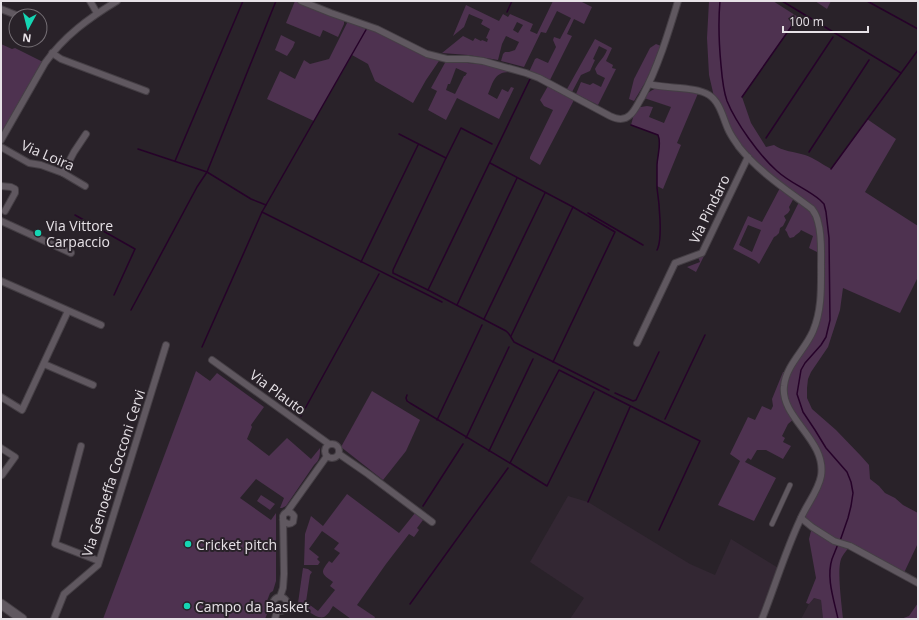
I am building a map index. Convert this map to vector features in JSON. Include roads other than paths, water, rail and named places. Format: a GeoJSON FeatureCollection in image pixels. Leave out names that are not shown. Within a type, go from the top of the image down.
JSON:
{"type":"FeatureCollection","features":[{"type":"Feature","properties":{"kind":"main road"},"geometry":{"type":"LineString","coordinates":[[1,604],[22,619]]}},
{"type":"Feature","properties":{"kind":"street"},"geometry":{"type":"LineString","coordinates":[[90,1],[97,13]]}},
{"type":"Feature","properties":{"kind":"street"},"geometry":{"type":"LineString","coordinates":[[1,140],[41,69],[52,53],[73,31],[97,13],[117,1]]}},
{"type":"Feature","properties":{"kind":"street"},"geometry":{"type":"LineString","coordinates":[[301,1],[377,29],[427,54],[447,59],[483,61],[526,73],[614,118],[623,119],[630,116],[649,84],[678,1]]}},
{"type":"Feature","properties":{"kind":"street"},"geometry":{"type":"LineString","coordinates":[[52,53],[61,59],[146,91]]}},
{"type":"Feature","properties":{"kind":"street"},"geometry":{"type":"LineString","coordinates":[[649,84],[701,91],[710,95],[716,101],[731,135],[741,149],[777,183],[812,209],[817,217],[820,229],[821,289],[818,317],[811,336],[787,373],[783,388],[786,403],[817,450],[821,464],[821,477],[785,554],[762,619]]}},
{"type":"Feature","properties":{"kind":"street"},"geometry":{"type":"LineString","coordinates":[[63,173],[86,134]]}},
{"type":"Feature","properties":{"kind":"street","name":"Via Loira"},"geometry":{"type":"LineString","coordinates":[[1,147],[29,163],[63,173],[85,186]]}},
{"type":"Feature","properties":{"kind":"street","name":"Via Pindaro"},"geometry":{"type":"LineString","coordinates":[[637,343],[675,263],[702,253],[748,156]]}},
{"type":"Feature","properties":{"kind":"street"},"geometry":{"type":"LineString","coordinates":[[1,186],[15,189],[15,193],[6,211]]}},
{"type":"Feature","properties":{"kind":"street"},"geometry":{"type":"LineString","coordinates":[[1,221],[71,253]]}},
{"type":"Feature","properties":{"kind":"street"},"geometry":{"type":"LineString","coordinates":[[1,281],[101,324]]}},
{"type":"Feature","properties":{"kind":"street"},"geometry":{"type":"LineString","coordinates":[[1,397],[22,410],[68,311]]}},
{"type":"Feature","properties":{"kind":"street","name":"Via Genoeffa Cocconi Cervi"},"geometry":{"type":"LineString","coordinates":[[54,619],[64,594],[98,564],[166,345]]}},
{"type":"Feature","properties":{"kind":"street","name":"Via Plauto"},"geometry":{"type":"LineString","coordinates":[[212,360],[330,444],[335,444],[338,446],[340,454],[432,522]]}},
{"type":"Feature","properties":{"kind":"street"},"geometry":{"type":"LineString","coordinates":[[44,364],[93,385]]}},
{"type":"Feature","properties":{"kind":"street"},"geometry":{"type":"LineString","coordinates":[[327,456],[325,449],[327,445],[330,444]]}},
{"type":"Feature","properties":{"kind":"street"},"geometry":{"type":"LineString","coordinates":[[81,446],[55,544],[99,561]]}},
{"type":"Feature","properties":{"kind":"street"},"geometry":{"type":"LineString","coordinates":[[1,448],[15,457],[2,475],[1,474]]}},
{"type":"Feature","properties":{"kind":"street"},"geometry":{"type":"LineString","coordinates":[[327,456],[333,458],[340,454]]}},
{"type":"Feature","properties":{"kind":"street"},"geometry":{"type":"LineString","coordinates":[[280,597],[283,588],[283,516],[327,456]]}},
{"type":"Feature","properties":{"kind":"street"},"geometry":{"type":"LineString","coordinates":[[772,524],[790,485]]}},
{"type":"Feature","properties":{"kind":"street"},"geometry":{"type":"LineString","coordinates":[[284,546],[286,535],[294,520],[296,503],[300,494]]}},
{"type":"Feature","properties":{"kind":"street"},"geometry":{"type":"LineString","coordinates":[[286,512],[294,514]]}},
{"type":"Feature","properties":{"kind":"street"},"geometry":{"type":"LineString","coordinates":[[801,518],[834,541],[850,546],[918,583]]}},
{"type":"Feature","properties":{"kind":"street"},"geometry":{"type":"LineString","coordinates":[[283,520],[286,523],[292,523]]}},
{"type":"Feature","properties":{"kind":"street"},"geometry":{"type":"LineString","coordinates":[[280,597],[285,598],[288,605],[285,610],[280,611],[274,608],[273,603],[275,599],[280,597]]}},
{"type":"Feature","properties":{"kind":"street"},"geometry":{"type":"LineString","coordinates":[[275,619],[277,610]]}},
{"type":"Feature","properties":{"kind":"waterway"},"geometry":{"type":"LineString","coordinates":[[175,161],[243,1]]}},
{"type":"Feature","properties":{"kind":"waterway"},"geometry":{"type":"LineString","coordinates":[[138,149],[207,172],[276,1]]}},
{"type":"Feature","properties":{"kind":"waterway"},"geometry":{"type":"LineString","coordinates":[[507,12],[512,1]]}},
{"type":"Feature","properties":{"kind":"waterway"},"geometry":{"type":"LineString","coordinates":[[720,1],[719,33],[722,74],[726,97],[731,110],[749,138],[770,164],[793,183],[820,200],[824,204],[826,212],[829,238],[830,320],[826,337],[801,370],[797,394],[803,412],[826,448],[847,472],[851,482],[853,493],[851,506],[840,541]]}},
{"type":"Feature","properties":{"kind":"waterway"},"geometry":{"type":"LineString","coordinates":[[782,1],[901,73]]}},
{"type":"Feature","properties":{"kind":"waterway"},"geometry":{"type":"LineString","coordinates":[[867,1],[918,29]]}},
{"type":"Feature","properties":{"kind":"waterway"},"geometry":{"type":"LineString","coordinates":[[742,97],[798,17]]}},
{"type":"Feature","properties":{"kind":"waterway"},"geometry":{"type":"LineString","coordinates":[[202,347],[262,212],[367,28]]}},
{"type":"Feature","properties":{"kind":"waterway"},"geometry":{"type":"LineString","coordinates":[[766,138],[833,37]]}},
{"type":"Feature","properties":{"kind":"waterway"},"geometry":{"type":"LineString","coordinates":[[831,169],[918,50]]}},
{"type":"Feature","properties":{"kind":"waterway"},"geometry":{"type":"LineString","coordinates":[[809,152],[869,60]]}},
{"type":"Feature","properties":{"kind":"waterway"},"geometry":{"type":"LineString","coordinates":[[428,290],[531,77]]}},
{"type":"Feature","properties":{"kind":"waterway"},"geometry":{"type":"LineString","coordinates":[[631,125],[658,135],[659,139],[657,188],[660,238],[657,250]]}},
{"type":"Feature","properties":{"kind":"waterway"},"geometry":{"type":"LineString","coordinates":[[446,158],[461,128],[492,144]]}},
{"type":"Feature","properties":{"kind":"waterway"},"geometry":{"type":"LineString","coordinates":[[399,134],[446,158],[393,270],[393,273],[506,331],[514,342],[609,390]]}},
{"type":"Feature","properties":{"kind":"waterway"},"geometry":{"type":"LineString","coordinates":[[361,262],[418,145]]}},
{"type":"Feature","properties":{"kind":"waterway"},"geometry":{"type":"LineString","coordinates":[[490,163],[573,207],[615,232],[553,362]]}},
{"type":"Feature","properties":{"kind":"waterway"},"geometry":{"type":"LineString","coordinates":[[131,310],[197,187],[207,172],[251,199],[266,205]]}},
{"type":"Feature","properties":{"kind":"waterway"},"geometry":{"type":"LineString","coordinates":[[457,305],[517,178]]}},
{"type":"Feature","properties":{"kind":"waterway"},"geometry":{"type":"LineString","coordinates":[[484,319],[545,193]]}},
{"type":"Feature","properties":{"kind":"waterway"},"geometry":{"type":"LineString","coordinates":[[511,336],[573,207]]}},
{"type":"Feature","properties":{"kind":"waterway"},"geometry":{"type":"LineString","coordinates":[[262,212],[442,302]]}},
{"type":"Feature","properties":{"kind":"waterway"},"geometry":{"type":"LineString","coordinates":[[588,213],[643,245]]}},
{"type":"Feature","properties":{"kind":"waterway"},"geometry":{"type":"LineString","coordinates":[[75,215],[135,249],[114,295]]}},
{"type":"Feature","properties":{"kind":"waterway"},"geometry":{"type":"LineString","coordinates":[[301,416],[379,274]]}},
{"type":"Feature","properties":{"kind":"waterway"},"geometry":{"type":"LineString","coordinates":[[437,420],[482,325]]}},
{"type":"Feature","properties":{"kind":"waterway"},"geometry":{"type":"LineString","coordinates":[[665,419],[705,335]]}},
{"type":"Feature","properties":{"kind":"waterway"},"geometry":{"type":"LineString","coordinates":[[466,438],[509,347]]}},
{"type":"Feature","properties":{"kind":"waterway"},"geometry":{"type":"LineString","coordinates":[[615,393],[633,401],[636,400],[659,352]]}},
{"type":"Feature","properties":{"kind":"waterway"},"geometry":{"type":"LineString","coordinates":[[489,451],[533,359]]}},
{"type":"Feature","properties":{"kind":"waterway"},"geometry":{"type":"LineString","coordinates":[[407,395],[407,401],[410,403],[510,463],[559,370],[700,441],[659,530]]}},
{"type":"Feature","properties":{"kind":"waterway"},"geometry":{"type":"LineString","coordinates":[[510,463],[547,486],[594,392]]}},
{"type":"Feature","properties":{"kind":"waterway"},"geometry":{"type":"LineString","coordinates":[[588,502],[630,407]]}},
{"type":"Feature","properties":{"kind":"waterway"},"geometry":{"type":"LineString","coordinates":[[423,506],[463,444]]}},
{"type":"Feature","properties":{"kind":"waterway"},"geometry":{"type":"LineString","coordinates":[[410,604],[508,468]]}},
{"type":"Feature","properties":{"kind":"waterway"},"geometry":{"type":"LineString","coordinates":[[838,544],[830,566],[830,581],[838,619]]}},
{"type":"Feature","properties":{"kind":"place","name":"Via Vittore Carpaccio"},"geometry":{"type":"Point","coordinates":[38,233]}},
{"type":"Feature","properties":{"kind":"place","name":"Cricket pitch"},"geometry":{"type":"Point","coordinates":[188,544]}},
{"type":"Feature","properties":{"kind":"place","name":"Campo da Basket"},"geometry":{"type":"Point","coordinates":[187,606]}}]}
